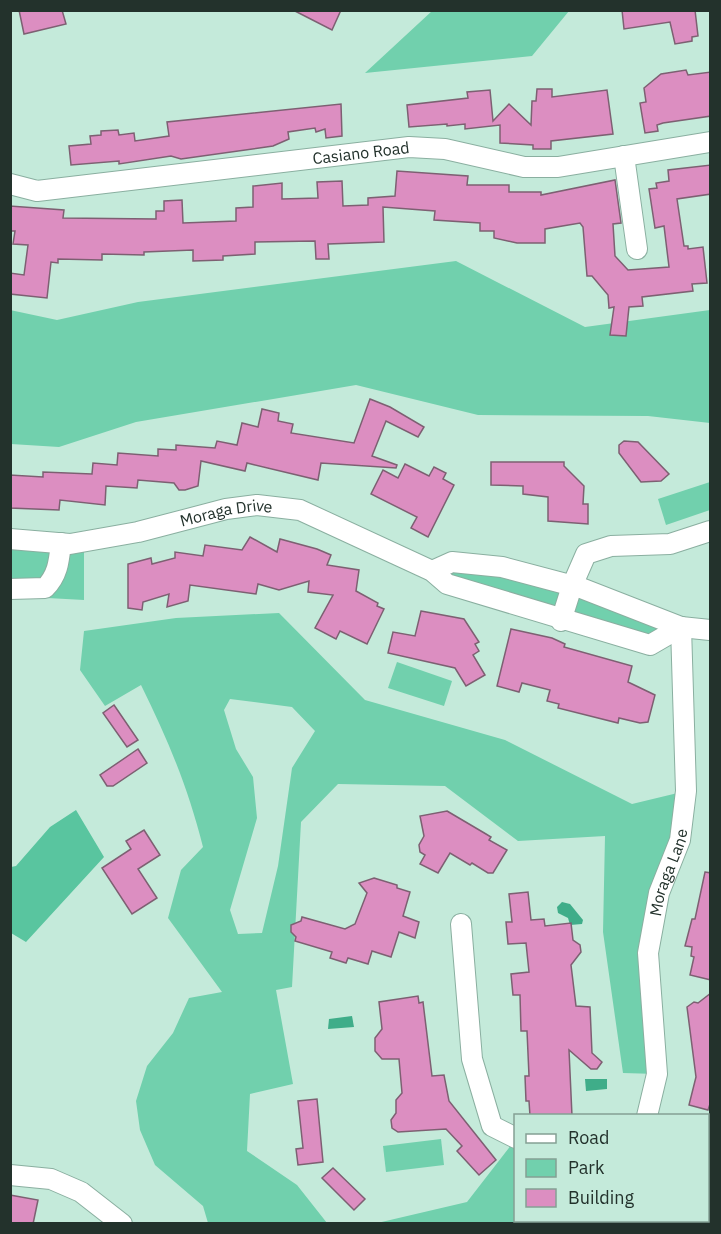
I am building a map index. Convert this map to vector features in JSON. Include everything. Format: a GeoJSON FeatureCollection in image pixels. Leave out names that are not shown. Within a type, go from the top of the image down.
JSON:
{"type":"FeatureCollection","features":[{"type":"Feature","properties":{"kind":"street","name":"Casiano Road"},"geometry":{"type":"LineString","coordinates":[[10,184],[37,190],[409,147],[445,149],[524,167],[558,167],[711,142]]}},
{"type":"Feature","properties":{"kind":"street"},"geometry":{"type":"LineString","coordinates":[[624,156],[637,249]]}},
{"type":"Feature","properties":{"kind":"street","name":"Moraga Drive"},"geometry":{"type":"LineString","coordinates":[[10,539],[61,543],[138,532],[226,508],[257,505],[300,510],[432,571],[447,584],[561,621],[650,645],[681,627]]}},
{"type":"Feature","properties":{"kind":"street"},"geometry":{"type":"LineString","coordinates":[[561,621],[572,586],[586,554],[611,546],[670,544],[711,531]]}},
{"type":"Feature","properties":{"kind":"street"},"geometry":{"type":"LineString","coordinates":[[10,589],[45,588],[53,580],[57,569],[61,543]]}},
{"type":"Feature","properties":{"kind":"street"},"geometry":{"type":"LineString","coordinates":[[432,571],[452,562],[502,567],[572,586],[681,627],[711,630]]}},
{"type":"Feature","properties":{"kind":"street","name":"Moraga Lane"},"geometry":{"type":"LineString","coordinates":[[647,1114],[657,1074],[648,953],[659,893],[680,840],[686,791],[681,627]]}},
{"type":"Feature","properties":{"kind":"street"},"geometry":{"type":"LineString","coordinates":[[461,924],[472,1059],[492,1126],[514,1137]]}},
{"type":"Feature","properties":{"kind":"street"},"geometry":{"type":"LineString","coordinates":[[10,1175],[51,1179],[81,1192],[122,1224]]}},
{"type":"Feature","properties":{"kind":"green space"},"geometry":{"type":"Polygon","coordinates":[[[432,11],[569,11],[532,56],[365,73],[432,11]]]}},
{"type":"Feature","properties":{"kind":"green space"},"geometry":{"type":"Polygon","coordinates":[[[456,261],[585,327],[710,310],[710,423],[648,416],[478,415],[356,385],[136,422],[59,447],[11,444],[10,310],[57,320],[138,302],[456,261]]]}},
{"type":"Feature","properties":{"kind":"green space"},"geometry":{"type":"Polygon","coordinates":[[[710,482],[710,510],[666,525],[658,499],[710,482]]]}},
{"type":"Feature","properties":{"kind":"green space"},"geometry":{"type":"Polygon","coordinates":[[[11,539],[84,541],[84,600],[11,596],[11,539]]]}},
{"type":"Feature","properties":{"kind":"green space"},"geometry":{"type":"Polygon","coordinates":[[[452,562],[502,567],[681,627],[650,645],[447,584],[452,562]]]}},
{"type":"Feature","properties":{"kind":"green space"},"geometry":{"type":"Polygon","coordinates":[[[279,613],[365,700],[505,740],[632,804],[686,791],[648,953],[657,1074],[623,1073],[603,932],[605,836],[518,841],[445,786],[338,784],[301,822],[292,987],[276,990],[293,1084],[250,1094],[247,1151],[297,1185],[327,1223],[208,1223],[203,1206],[155,1165],[140,1130],[136,1101],[147,1066],[173,1033],[189,998],[222,992],[168,918],[181,870],[203,847],[191,804],[176,764],[141,685],[105,706],[80,670],[84,631],[176,618],[279,613]],[[230,699],[224,710],[236,749],[253,777],[257,818],[230,910],[238,934],[262,933],[278,866],[292,768],[315,731],[292,707],[230,699]]]}},
{"type":"Feature","properties":{"kind":"green space"},"geometry":{"type":"Polygon","coordinates":[[[397,662],[452,681],[444,706],[388,688],[397,662]]]}},
{"type":"Feature","properties":{"kind":"green space"},"geometry":{"type":"Polygon","coordinates":[[[441,1139],[444,1165],[386,1172],[383,1146],[441,1139]]]}},
{"type":"Feature","properties":{"kind":"green space"},"geometry":{"type":"Polygon","coordinates":[[[514,1141],[514,1222],[624,1222],[625,1224],[373,1224],[467,1202],[514,1141]]]}},
{"type":"Feature","properties":{"kind":"shaded area"},"geometry":{"type":"Polygon","coordinates":[[[76,810],[104,857],[26,942],[11,933],[11,867],[16,866],[50,827],[76,810]]]}},
{"type":"Feature","properties":{"kind":"shaded area"},"geometry":{"type":"Polygon","coordinates":[[[562,902],[570,904],[583,920],[582,924],[570,925],[568,918],[558,913],[557,907],[562,902]]]}},
{"type":"Feature","properties":{"kind":"shaded area"},"geometry":{"type":"Polygon","coordinates":[[[352,1016],[354,1027],[328,1029],[329,1019],[352,1016]]]}},
{"type":"Feature","properties":{"kind":"shaded area"},"geometry":{"type":"Polygon","coordinates":[[[585,1079],[607,1079],[607,1089],[586,1091],[585,1079]]]}},
{"type":"Feature","properties":{"kind":"building"},"geometry":{"type":"Polygon","coordinates":[[[19,10],[62,10],[66,24],[24,34],[19,10]]]}},
{"type":"Feature","properties":{"kind":"building"},"geometry":{"type":"Polygon","coordinates":[[[293,10],[341,10],[332,30],[293,10]]]}},
{"type":"Feature","properties":{"kind":"building"},"geometry":{"type":"Polygon","coordinates":[[[622,10],[695,10],[698,36],[692,37],[692,41],[675,44],[670,22],[624,29],[622,10]]]}},
{"type":"Feature","properties":{"kind":"building"},"geometry":{"type":"Polygon","coordinates":[[[686,70],[688,75],[711,72],[711,116],[663,123],[657,125],[658,131],[645,133],[640,103],[646,102],[644,88],[661,74],[686,70]]]}},
{"type":"Feature","properties":{"kind":"building"},"geometry":{"type":"Polygon","coordinates":[[[537,89],[552,89],[552,97],[607,90],[613,134],[551,141],[551,149],[533,149],[533,145],[500,143],[500,125],[465,129],[465,124],[409,127],[407,105],[468,98],[467,92],[490,90],[493,121],[509,104],[531,125],[532,101],[536,101],[537,89]]]}},
{"type":"Feature","properties":{"kind":"building"},"geometry":{"type":"Polygon","coordinates":[[[341,104],[342,136],[326,138],[325,129],[316,132],[315,128],[288,132],[289,139],[273,146],[181,159],[171,156],[119,164],[119,161],[71,165],[69,146],[91,144],[90,136],[101,135],[101,131],[118,130],[119,135],[134,133],[135,141],[169,136],[167,122],[341,104]]]}},
{"type":"Feature","properties":{"kind":"building"},"geometry":{"type":"Polygon","coordinates":[[[711,165],[711,194],[677,199],[684,246],[688,246],[688,249],[703,247],[707,283],[692,284],[693,291],[642,297],[643,306],[629,307],[626,336],[610,335],[614,307],[609,308],[608,295],[592,276],[587,276],[583,227],[580,223],[545,229],[545,243],[517,243],[494,238],[494,231],[480,231],[480,223],[434,220],[435,211],[383,207],[384,242],[328,244],[329,259],[316,259],[315,241],[255,242],[255,254],[223,256],[223,260],[193,261],[193,250],[144,252],[144,255],[102,254],[102,260],[58,259],[58,263],[51,262],[47,298],[10,294],[10,273],[24,275],[28,245],[13,244],[15,231],[10,231],[10,206],[64,210],[63,218],[156,219],[156,211],[164,211],[164,201],[182,200],[183,223],[236,221],[236,208],[253,207],[253,186],[282,183],[282,199],[318,198],[317,182],[342,181],[343,206],[368,205],[368,198],[395,196],[397,171],[468,176],[467,185],[509,185],[509,192],[541,192],[541,195],[615,180],[621,223],[613,224],[615,256],[628,270],[669,267],[664,226],[655,228],[649,189],[657,188],[656,183],[669,181],[668,170],[711,165]]]}},
{"type":"Feature","properties":{"kind":"building"},"geometry":{"type":"Polygon","coordinates":[[[370,399],[390,407],[424,427],[418,437],[386,421],[372,456],[397,465],[396,468],[321,463],[318,480],[247,463],[245,471],[201,461],[198,486],[185,490],[179,490],[174,483],[138,480],[137,488],[106,486],[105,505],[60,500],[59,510],[10,508],[10,475],[43,477],[43,472],[92,474],[93,463],[117,465],[118,453],[158,456],[158,449],[176,450],[176,445],[215,448],[217,441],[237,445],[242,423],[258,427],[262,409],[279,413],[278,421],[293,424],[291,433],[354,443],[370,399]]]}},
{"type":"Feature","properties":{"kind":"building"},"geometry":{"type":"Polygon","coordinates":[[[624,441],[638,442],[669,474],[661,481],[641,482],[619,453],[619,445],[624,441]]]}},
{"type":"Feature","properties":{"kind":"building"},"geometry":{"type":"Polygon","coordinates":[[[491,462],[564,462],[564,466],[584,486],[583,504],[588,504],[588,524],[548,521],[548,497],[523,494],[523,486],[491,485],[491,462]]]}},
{"type":"Feature","properties":{"kind":"building"},"geometry":{"type":"Polygon","coordinates":[[[405,464],[429,476],[434,467],[446,473],[443,479],[454,485],[428,537],[411,528],[417,517],[371,494],[383,470],[398,478],[405,464]]]}},
{"type":"Feature","properties":{"kind":"building"},"geometry":{"type":"Polygon","coordinates":[[[250,537],[277,552],[280,539],[317,549],[331,555],[327,565],[359,570],[356,591],[378,603],[377,606],[384,609],[367,644],[340,631],[336,639],[315,628],[333,595],[308,592],[309,581],[279,590],[258,584],[256,594],[190,585],[188,601],[167,607],[169,594],[143,602],[142,610],[128,608],[128,564],[151,558],[152,564],[175,558],[175,552],[203,556],[205,545],[242,550],[250,537]]]}},
{"type":"Feature","properties":{"kind":"building"},"geometry":{"type":"Polygon","coordinates":[[[421,611],[464,619],[479,642],[475,644],[479,651],[473,655],[485,675],[466,686],[455,668],[388,653],[393,632],[415,636],[421,611]]]}},
{"type":"Feature","properties":{"kind":"building"},"geometry":{"type":"Polygon","coordinates":[[[511,629],[552,638],[565,644],[564,647],[632,666],[628,682],[655,695],[648,722],[640,723],[619,718],[618,723],[558,708],[559,704],[547,701],[550,690],[522,683],[519,692],[497,686],[511,629]]]}},
{"type":"Feature","properties":{"kind":"building"},"geometry":{"type":"Polygon","coordinates":[[[114,705],[138,740],[127,747],[103,713],[114,705]]]}},
{"type":"Feature","properties":{"kind":"building"},"geometry":{"type":"Polygon","coordinates":[[[138,749],[147,763],[113,786],[107,786],[100,775],[138,749]]]}},
{"type":"Feature","properties":{"kind":"building"},"geometry":{"type":"Polygon","coordinates":[[[447,811],[491,837],[489,840],[507,850],[493,873],[488,873],[472,863],[470,865],[450,853],[438,873],[420,864],[425,855],[420,852],[419,845],[424,836],[420,816],[447,811]]]}},
{"type":"Feature","properties":{"kind":"building"},"geometry":{"type":"Polygon","coordinates":[[[144,830],[160,855],[138,869],[157,898],[132,914],[102,868],[131,849],[126,841],[144,830]]]}},
{"type":"Feature","properties":{"kind":"building"},"geometry":{"type":"Polygon","coordinates":[[[705,872],[711,873],[711,980],[690,975],[694,957],[691,956],[692,947],[685,946],[692,919],[695,919],[705,872]]]}},
{"type":"Feature","properties":{"kind":"building"},"geometry":{"type":"Polygon","coordinates":[[[374,878],[397,885],[397,888],[410,892],[403,916],[419,922],[415,938],[399,932],[391,957],[372,951],[368,964],[348,958],[346,963],[330,958],[332,952],[295,941],[296,937],[291,932],[291,925],[301,921],[302,917],[345,929],[355,924],[367,893],[359,883],[374,878]]]}},
{"type":"Feature","properties":{"kind":"building"},"geometry":{"type":"Polygon","coordinates":[[[528,892],[531,920],[544,919],[545,926],[571,923],[573,940],[580,945],[581,952],[571,965],[576,1006],[590,1007],[592,1053],[602,1062],[597,1069],[591,1069],[569,1050],[572,1114],[530,1114],[529,1101],[526,1101],[525,1076],[529,1076],[527,1031],[521,1031],[520,995],[513,995],[511,974],[529,972],[526,943],[508,944],[506,922],[512,922],[509,894],[528,892]]]}},
{"type":"Feature","properties":{"kind":"building"},"geometry":{"type":"Polygon","coordinates":[[[711,993],[711,1101],[708,1110],[689,1105],[696,1077],[687,1007],[694,1002],[698,1003],[711,993]]]}},
{"type":"Feature","properties":{"kind":"building"},"geometry":{"type":"Polygon","coordinates":[[[418,996],[419,1003],[423,1002],[432,1076],[444,1075],[449,1101],[496,1160],[479,1175],[457,1151],[462,1146],[446,1129],[398,1132],[392,1128],[391,1120],[396,1113],[396,1100],[402,1093],[399,1059],[382,1059],[375,1051],[375,1038],[382,1029],[379,1002],[418,996]]]}},
{"type":"Feature","properties":{"kind":"building"},"geometry":{"type":"Polygon","coordinates":[[[317,1099],[323,1162],[298,1165],[296,1149],[303,1148],[298,1101],[317,1099]]]}},
{"type":"Feature","properties":{"kind":"building"},"geometry":{"type":"Polygon","coordinates":[[[333,1168],[365,1199],[354,1210],[322,1178],[333,1168]]]}},
{"type":"Feature","properties":{"kind":"building"},"geometry":{"type":"Polygon","coordinates":[[[10,1195],[38,1200],[33,1224],[10,1224],[10,1195]]]}}]}
